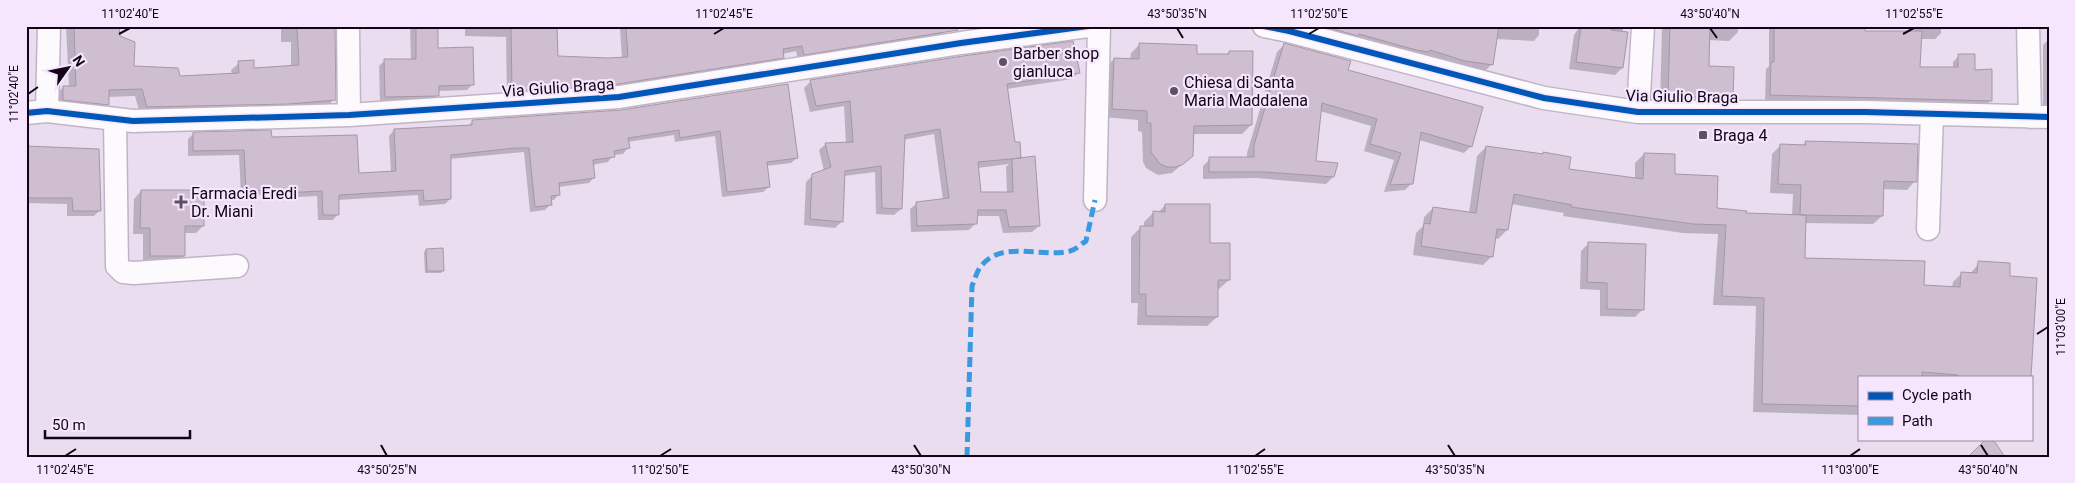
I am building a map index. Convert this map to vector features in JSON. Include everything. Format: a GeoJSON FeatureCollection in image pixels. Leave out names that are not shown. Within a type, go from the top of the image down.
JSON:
{"type":"FeatureCollection","features":[{"type":"Feature","properties":{"kind":"street"},"geometry":{"type":"LineString","coordinates":[[36,112],[49,26]]}},
{"type":"Feature","properties":{"kind":"street"},"geometry":{"type":"LineString","coordinates":[[348,26],[349,115]]}},
{"type":"Feature","properties":{"kind":"street","name":"Via Giulio Braga"},"geometry":{"type":"LineString","coordinates":[[36,112],[133,121],[349,115],[619,97],[961,35],[1088,26]]}},
{"type":"Feature","properties":{"kind":"street"},"geometry":{"type":"LineString","coordinates":[[1095,200],[1099,26]]}},
{"type":"Feature","properties":{"kind":"street","name":"Via Giulio Braga"},"geometry":{"type":"LineString","coordinates":[[1264,26],[1289,30],[1544,98],[1638,112],[1738,111],[2039,117]]}},
{"type":"Feature","properties":{"kind":"street"},"geometry":{"type":"LineString","coordinates":[[1638,112],[1643,26]]}},
{"type":"Feature","properties":{"kind":"street"},"geometry":{"type":"LineString","coordinates":[[2028,26],[2039,117]]}},
{"type":"Feature","properties":{"kind":"street"},"geometry":{"type":"LineString","coordinates":[[1928,229],[1932,114]]}},
{"type":"Feature","properties":{"kind":"street"},"geometry":{"type":"LineString","coordinates":[[116,119],[117,266],[123,272],[134,273],[237,266]]}},
{"type":"Feature","properties":{"kind":"building"},"geometry":{"type":"Polygon","coordinates":[[[74,26],[119,26],[120,36],[135,42],[134,66],[178,68],[180,76],[239,73],[238,61],[254,60],[254,68],[299,65],[297,26],[335,26],[336,100],[289,104],[147,107],[142,89],[109,90],[109,105],[63,100],[63,86],[76,86],[74,26]]]}},
{"type":"Feature","properties":{"kind":"building"},"geometry":{"type":"Polygon","coordinates":[[[416,26],[438,26],[438,48],[473,47],[474,85],[439,86],[439,96],[385,97],[384,59],[416,59],[416,26]]]}},
{"type":"Feature","properties":{"kind":"building"},"geometry":{"type":"Polygon","coordinates":[[[511,26],[557,26],[558,56],[608,58],[628,57],[626,28],[657,26],[957,26],[958,30],[804,55],[802,46],[783,49],[784,58],[618,84],[512,91],[511,26]]]}},
{"type":"Feature","properties":{"kind":"building"},"geometry":{"type":"Polygon","coordinates":[[[1323,26],[1499,26],[1493,65],[1465,61],[1430,50],[1429,52],[1416,50],[1323,26]]]}},
{"type":"Feature","properties":{"kind":"building"},"geometry":{"type":"Polygon","coordinates":[[[1581,26],[1611,26],[1611,30],[1628,32],[1623,68],[1576,62],[1581,26]]]}},
{"type":"Feature","properties":{"kind":"building"},"geometry":{"type":"Polygon","coordinates":[[[1670,26],[1710,26],[1709,66],[1734,67],[1733,98],[1668,96],[1670,26]]]}},
{"type":"Feature","properties":{"kind":"building"},"geometry":{"type":"Polygon","coordinates":[[[1774,26],[1865,26],[1865,31],[1922,31],[1920,67],[1958,67],[1958,54],[1975,54],[1975,70],[1992,69],[1992,101],[1770,95],[1771,62],[1774,62],[1774,26]]]}},
{"type":"Feature","properties":{"kind":"building"},"geometry":{"type":"Polygon","coordinates":[[[1073,41],[1080,73],[1007,84],[1015,142],[1020,142],[1021,158],[1035,156],[1040,226],[1009,227],[1006,210],[978,210],[977,224],[917,226],[916,202],[949,198],[940,129],[905,135],[902,209],[882,208],[881,166],[845,171],[843,222],[810,219],[812,174],[831,167],[825,143],[853,142],[850,101],[816,106],[810,80],[1073,41]],[[1016,158],[978,162],[981,192],[1013,192],[1012,159],[1016,158]]]}},
{"type":"Feature","properties":{"kind":"building"},"geometry":{"type":"Polygon","coordinates":[[[1139,43],[1197,45],[1197,54],[1229,54],[1229,51],[1253,51],[1252,125],[1194,126],[1193,156],[1182,165],[1175,167],[1167,167],[1160,164],[1151,152],[1151,123],[1147,123],[1147,111],[1112,109],[1114,58],[1139,59],[1139,43]]]}},
{"type":"Feature","properties":{"kind":"building"},"geometry":{"type":"Polygon","coordinates":[[[1284,43],[1351,61],[1348,70],[1483,107],[1472,147],[1421,132],[1413,184],[1390,185],[1401,153],[1370,144],[1377,119],[1322,103],[1316,161],[1338,163],[1334,177],[1264,172],[1209,172],[1209,157],[1254,157],[1254,145],[1284,43]]]}},
{"type":"Feature","properties":{"kind":"building"},"geometry":{"type":"Polygon","coordinates":[[[788,84],[798,158],[767,162],[770,187],[727,192],[720,131],[680,138],[679,130],[628,138],[630,148],[614,151],[615,157],[593,160],[595,178],[559,183],[560,195],[551,196],[552,205],[535,207],[529,148],[515,148],[451,155],[451,199],[424,201],[423,190],[339,195],[339,215],[323,215],[322,191],[283,193],[282,189],[246,191],[244,150],[193,151],[193,132],[271,130],[272,137],[357,135],[359,173],[396,171],[394,129],[472,125],[472,120],[621,110],[788,84]]]}},
{"type":"Feature","properties":{"kind":"building"},"geometry":{"type":"Polygon","coordinates":[[[1805,141],[1918,144],[1917,182],[1884,181],[1883,216],[1800,215],[1801,185],[1778,184],[1780,144],[1806,145],[1805,141]]]}},
{"type":"Feature","properties":{"kind":"building"},"geometry":{"type":"Polygon","coordinates":[[[26,146],[99,149],[101,211],[73,211],[72,198],[28,198],[26,146]]]}},
{"type":"Feature","properties":{"kind":"building"},"geometry":{"type":"Polygon","coordinates":[[[1486,146],[1571,157],[1569,169],[1643,179],[1644,153],[1675,154],[1675,174],[1718,176],[1717,208],[1747,211],[1746,213],[1806,215],[1805,258],[1925,261],[1924,285],[1960,287],[1961,272],[1977,273],[1978,261],[2010,263],[2010,276],[2037,278],[2031,376],[1958,376],[1922,372],[1922,376],[1858,376],[1858,406],[1762,404],[1764,298],[1722,296],[1726,225],[1693,224],[1571,207],[1572,205],[1514,194],[1508,230],[1497,229],[1493,257],[1421,246],[1424,223],[1430,224],[1433,207],[1476,213],[1486,146]]]}},
{"type":"Feature","properties":{"kind":"building"},"geometry":{"type":"Polygon","coordinates":[[[141,190],[204,190],[204,226],[185,226],[185,256],[150,256],[150,228],[140,228],[141,190]]]}},
{"type":"Feature","properties":{"kind":"building"},"geometry":{"type":"Polygon","coordinates":[[[1165,204],[1210,204],[1210,243],[1230,243],[1230,280],[1218,280],[1218,317],[1146,316],[1146,294],[1139,294],[1140,226],[1153,226],[1153,211],[1165,212],[1165,204]]]}},
{"type":"Feature","properties":{"kind":"building"},"geometry":{"type":"Polygon","coordinates":[[[1588,242],[1646,244],[1644,310],[1607,309],[1607,283],[1587,282],[1588,242]]]}},
{"type":"Feature","properties":{"kind":"building"},"geometry":{"type":"Polygon","coordinates":[[[443,248],[444,271],[427,271],[426,249],[443,248]]]}},
{"type":"Feature","properties":{"kind":"building"},"geometry":{"type":"Polygon","coordinates":[[[1985,440],[1989,440],[1995,442],[2005,457],[1968,457],[1985,440]]]}},
{"type":"Feature","properties":{"kind":"marked path"},"geometry":{"type":"LineString","coordinates":[[967,457],[972,286],[977,272],[982,265],[1001,253],[1012,251],[1059,253],[1076,248],[1086,241],[1095,200]]}},
{"type":"Feature","properties":{"kind":"cycle path"},"geometry":{"type":"LineString","coordinates":[[26,113],[47,111],[133,121],[349,115],[619,97],[961,43],[1088,26]]}},
{"type":"Feature","properties":{"kind":"cycle path"},"geometry":{"type":"LineString","coordinates":[[1264,26],[1544,98],[1638,112],[1865,112],[2049,117]]}},
{"type":"Feature","properties":{"kind":"place","name":"Barber shop gianluca"},"geometry":{"type":"Point","coordinates":[1003,62]}},
{"type":"Feature","properties":{"kind":"place","name":"Chiesa di Santa Maria Maddalena"},"geometry":{"type":"Point","coordinates":[1174,91]}},
{"type":"Feature","properties":{"kind":"place","name":"Braga 4"},"geometry":{"type":"Point","coordinates":[1703,135]}},
{"type":"Feature","properties":{"kind":"place","name":"Farmacia Eredi Dr. Miani"},"geometry":{"type":"Point","coordinates":[181,202]}}]}
